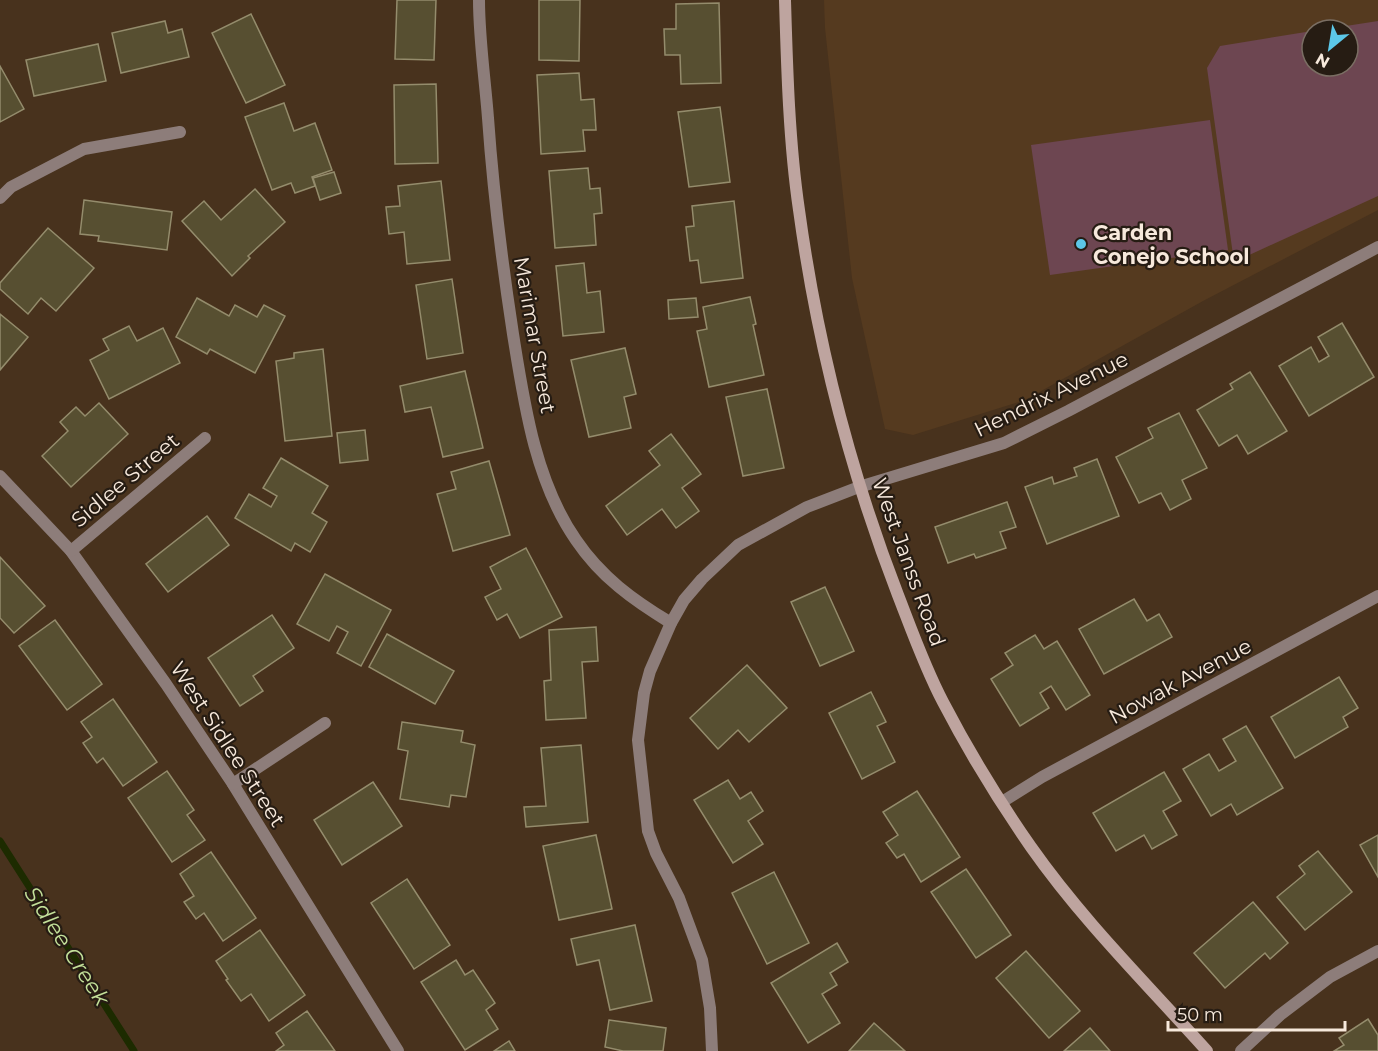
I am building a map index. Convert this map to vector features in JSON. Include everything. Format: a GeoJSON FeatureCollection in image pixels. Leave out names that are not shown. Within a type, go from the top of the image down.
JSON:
{"type":"FeatureCollection","features":[{"type":"Feature","properties":{"kind":"main road","name":"West Janss Road"},"geometry":{"type":"LineString","coordinates":[[785,0],[786,63],[798,208],[812,291],[849,454],[879,546],[923,659],[942,700],[974,757],[1031,847],[1093,926],[1207,1051]]}},
{"type":"Feature","properties":{"kind":"street","name":"Marimar Street"},"geometry":{"type":"LineString","coordinates":[[479,0],[490,151],[502,265],[520,376],[538,461],[557,506],[575,540],[612,582],[636,602],[671,622]]}},
{"type":"Feature","properties":{"kind":"street"},"geometry":{"type":"LineString","coordinates":[[0,198],[10,187],[84,149],[180,132]]}},
{"type":"Feature","properties":{"kind":"street","name":"Hendrix Avenue"},"geometry":{"type":"LineString","coordinates":[[712,1051],[710,1008],[702,960],[679,898],[656,853],[648,831],[638,740],[644,693],[650,671],[671,622],[684,600],[702,579],[738,545],[807,507],[859,487],[1004,442],[1068,411],[1378,247]]}},
{"type":"Feature","properties":{"kind":"street","name":"Sidlee Street"},"geometry":{"type":"LineString","coordinates":[[71,551],[205,438]]}},
{"type":"Feature","properties":{"kind":"street","name":"West Sidlee Street"},"geometry":{"type":"LineString","coordinates":[[0,476],[71,551],[166,684],[233,784],[398,1051]]}},
{"type":"Feature","properties":{"kind":"street","name":"Nowak Avenue"},"geometry":{"type":"LineString","coordinates":[[1002,802],[1042,777],[1378,596]]}},
{"type":"Feature","properties":{"kind":"street"},"geometry":{"type":"LineString","coordinates":[[233,784],[325,723]]}},
{"type":"Feature","properties":{"kind":"street"},"geometry":{"type":"LineString","coordinates":[[1240,1051],[1280,1015],[1330,977],[1378,951]]}},
{"type":"Feature","properties":{"kind":"shaded area","name":"Carden Conejo School"},"geometry":{"type":"Polygon","coordinates":[[[824,0],[1378,0],[1378,210],[1203,301],[1025,400],[913,435],[885,429],[852,278],[825,28],[824,0]]]}},
{"type":"Feature","properties":{"kind":"shaded area"},"geometry":{"type":"Polygon","coordinates":[[[1378,21],[1378,196],[1234,262],[1207,68],[1220,46],[1300,33],[1300,78],[1360,78],[1360,24],[1378,21]]]}},
{"type":"Feature","properties":{"kind":"shaded area"},"geometry":{"type":"Polygon","coordinates":[[[1210,120],[1228,250],[1050,275],[1031,145],[1210,120]]]}},
{"type":"Feature","properties":{"kind":"building"},"geometry":{"type":"Polygon","coordinates":[[[397,0],[436,0],[434,60],[395,59],[397,0]]]}},
{"type":"Feature","properties":{"kind":"building"},"geometry":{"type":"Polygon","coordinates":[[[539,0],[580,0],[579,61],[539,60],[539,0]]]}},
{"type":"Feature","properties":{"kind":"building"},"geometry":{"type":"Polygon","coordinates":[[[719,3],[721,83],[681,84],[680,55],[665,55],[664,29],[676,29],[676,4],[719,3]]]}},
{"type":"Feature","properties":{"kind":"building"},"geometry":{"type":"Polygon","coordinates":[[[251,14],[285,85],[246,103],[212,33],[251,14]]]}},
{"type":"Feature","properties":{"kind":"building"},"geometry":{"type":"Polygon","coordinates":[[[165,21],[168,33],[182,29],[189,57],[121,73],[112,33],[165,21]]]}},
{"type":"Feature","properties":{"kind":"building"},"geometry":{"type":"Polygon","coordinates":[[[98,44],[106,81],[34,96],[26,60],[98,44]]]}},
{"type":"Feature","properties":{"kind":"building"},"geometry":{"type":"Polygon","coordinates":[[[0,66],[24,109],[0,122],[0,66]]]}},
{"type":"Feature","properties":{"kind":"building"},"geometry":{"type":"Polygon","coordinates":[[[579,73],[581,100],[594,99],[596,130],[583,130],[585,151],[541,154],[537,75],[579,73]]]}},
{"type":"Feature","properties":{"kind":"building"},"geometry":{"type":"Polygon","coordinates":[[[436,84],[438,163],[395,164],[394,85],[436,84]]]}},
{"type":"Feature","properties":{"kind":"building"},"geometry":{"type":"Polygon","coordinates":[[[284,103],[294,131],[315,123],[332,170],[312,177],[315,186],[295,193],[291,183],[272,190],[245,117],[284,103]]]}},
{"type":"Feature","properties":{"kind":"building"},"geometry":{"type":"Polygon","coordinates":[[[720,107],[730,182],[689,187],[678,112],[720,107]]]}},
{"type":"Feature","properties":{"kind":"building"},"geometry":{"type":"Polygon","coordinates":[[[588,168],[590,189],[600,188],[602,213],[594,214],[596,245],[555,248],[549,171],[588,168]]]}},
{"type":"Feature","properties":{"kind":"building"},"geometry":{"type":"Polygon","coordinates":[[[334,172],[341,193],[320,200],[313,178],[334,172]]]}},
{"type":"Feature","properties":{"kind":"building"},"geometry":{"type":"Polygon","coordinates":[[[441,181],[450,260],[407,264],[404,232],[389,234],[386,207],[400,206],[398,186],[441,181]]]}},
{"type":"Feature","properties":{"kind":"building"},"geometry":{"type":"Polygon","coordinates":[[[255,189],[285,222],[248,256],[250,258],[232,276],[182,221],[204,201],[221,220],[255,189]]]}},
{"type":"Feature","properties":{"kind":"building"},"geometry":{"type":"Polygon","coordinates":[[[84,200],[172,212],[167,250],[98,241],[99,236],[80,234],[84,200]]]}},
{"type":"Feature","properties":{"kind":"building"},"geometry":{"type":"Polygon","coordinates":[[[734,201],[743,278],[701,283],[698,260],[690,261],[686,227],[694,226],[692,206],[734,201]]]}},
{"type":"Feature","properties":{"kind":"building"},"geometry":{"type":"Polygon","coordinates":[[[48,228],[94,268],[56,311],[41,298],[28,314],[0,289],[0,283],[48,228]]]}},
{"type":"Feature","properties":{"kind":"building"},"geometry":{"type":"Polygon","coordinates":[[[584,263],[587,293],[600,291],[604,332],[563,336],[556,266],[584,263]]]}},
{"type":"Feature","properties":{"kind":"building"},"geometry":{"type":"Polygon","coordinates":[[[452,279],[463,353],[427,359],[416,285],[452,279]]]}},
{"type":"Feature","properties":{"kind":"building"},"geometry":{"type":"Polygon","coordinates":[[[750,297],[756,324],[753,325],[764,375],[709,387],[697,331],[707,329],[703,307],[750,297]]]}},
{"type":"Feature","properties":{"kind":"building"},"geometry":{"type":"Polygon","coordinates":[[[197,298],[229,316],[235,305],[257,317],[264,305],[285,316],[255,373],[210,349],[207,354],[176,337],[197,298]]]}},
{"type":"Feature","properties":{"kind":"building"},"geometry":{"type":"Polygon","coordinates":[[[696,298],[698,317],[669,319],[668,300],[696,298]]]}},
{"type":"Feature","properties":{"kind":"building"},"geometry":{"type":"Polygon","coordinates":[[[0,314],[28,337],[0,370],[0,314]]]}},
{"type":"Feature","properties":{"kind":"building"},"geometry":{"type":"Polygon","coordinates":[[[1342,323],[1374,377],[1309,416],[1279,366],[1311,347],[1319,362],[1329,356],[1318,337],[1342,323]]]}},
{"type":"Feature","properties":{"kind":"building"},"geometry":{"type":"Polygon","coordinates":[[[129,326],[137,341],[163,328],[180,363],[109,399],[90,360],[109,350],[103,339],[129,326]]]}},
{"type":"Feature","properties":{"kind":"building"},"geometry":{"type":"Polygon","coordinates":[[[625,348],[636,394],[624,397],[631,428],[589,437],[571,360],[625,348]]]}},
{"type":"Feature","properties":{"kind":"building"},"geometry":{"type":"Polygon","coordinates":[[[323,349],[332,436],[285,441],[276,361],[294,358],[294,353],[323,349]]]}},
{"type":"Feature","properties":{"kind":"building"},"geometry":{"type":"Polygon","coordinates":[[[465,371],[483,448],[443,457],[431,407],[405,412],[400,386],[465,371]]]}},
{"type":"Feature","properties":{"kind":"building"},"geometry":{"type":"Polygon","coordinates":[[[1250,372],[1287,431],[1248,454],[1237,435],[1219,446],[1197,410],[1233,389],[1230,384],[1250,372]]]}},
{"type":"Feature","properties":{"kind":"building"},"geometry":{"type":"Polygon","coordinates":[[[767,389],[784,468],[743,476],[726,397],[767,389]]]}},
{"type":"Feature","properties":{"kind":"building"},"geometry":{"type":"Polygon","coordinates":[[[99,403],[128,434],[71,487],[42,456],[68,431],[60,422],[76,407],[85,416],[99,403]]]}},
{"type":"Feature","properties":{"kind":"building"},"geometry":{"type":"Polygon","coordinates":[[[1179,413],[1207,468],[1182,480],[1191,499],[1170,510],[1161,493],[1139,503],[1116,457],[1153,438],[1148,428],[1179,413]]]}},
{"type":"Feature","properties":{"kind":"building"},"geometry":{"type":"Polygon","coordinates":[[[365,430],[368,460],[340,463],[337,433],[365,430]]]}},
{"type":"Feature","properties":{"kind":"building"},"geometry":{"type":"Polygon","coordinates":[[[671,434],[701,474],[682,488],[699,511],[676,528],[662,509],[627,535],[606,506],[660,465],[649,451],[671,434]]]}},
{"type":"Feature","properties":{"kind":"building"},"geometry":{"type":"Polygon","coordinates":[[[281,458],[328,486],[312,513],[327,522],[310,552],[295,543],[291,551],[235,518],[249,494],[271,507],[277,496],[263,488],[281,458]]]}},
{"type":"Feature","properties":{"kind":"building"},"geometry":{"type":"Polygon","coordinates":[[[1097,459],[1119,516],[1047,544],[1025,487],[1052,477],[1054,484],[1077,476],[1074,468],[1097,459]]]}},
{"type":"Feature","properties":{"kind":"building"},"geometry":{"type":"Polygon","coordinates":[[[489,461],[510,535],[453,551],[437,494],[456,489],[451,472],[489,461]]]}},
{"type":"Feature","properties":{"kind":"building"},"geometry":{"type":"Polygon","coordinates":[[[1007,502],[1016,527],[1000,532],[1006,548],[976,558],[974,554],[948,563],[935,527],[1007,502]]]}},
{"type":"Feature","properties":{"kind":"building"},"geometry":{"type":"Polygon","coordinates":[[[207,516],[229,545],[168,592],[146,564],[207,516]]]}},
{"type":"Feature","properties":{"kind":"building"},"geometry":{"type":"Polygon","coordinates":[[[526,548],[562,617],[520,638],[507,614],[497,620],[485,597],[501,589],[490,567],[526,548]]]}},
{"type":"Feature","properties":{"kind":"building"},"geometry":{"type":"Polygon","coordinates":[[[0,557],[45,606],[14,633],[0,618],[0,557]]]}},
{"type":"Feature","properties":{"kind":"building"},"geometry":{"type":"Polygon","coordinates":[[[325,574],[391,610],[361,666],[337,653],[348,632],[337,626],[329,641],[297,624],[325,574]]]}},
{"type":"Feature","properties":{"kind":"building"},"geometry":{"type":"Polygon","coordinates":[[[825,587],[854,651],[820,666],[791,602],[825,587]]]}},
{"type":"Feature","properties":{"kind":"building"},"geometry":{"type":"Polygon","coordinates":[[[1134,599],[1147,621],[1159,614],[1172,637],[1104,674],[1079,629],[1134,599]]]}},
{"type":"Feature","properties":{"kind":"building"},"geometry":{"type":"Polygon","coordinates":[[[272,615],[294,648],[253,676],[263,691],[240,706],[208,658],[272,615]]]}},
{"type":"Feature","properties":{"kind":"building"},"geometry":{"type":"Polygon","coordinates":[[[55,620],[102,684],[67,710],[19,646],[55,620]]]}},
{"type":"Feature","properties":{"kind":"building"},"geometry":{"type":"Polygon","coordinates":[[[596,627],[598,661],[582,662],[586,718],[546,720],[544,681],[551,680],[549,630],[596,627]]]}},
{"type":"Feature","properties":{"kind":"building"},"geometry":{"type":"Polygon","coordinates":[[[387,634],[454,671],[435,704],[369,667],[387,634]]]}},
{"type":"Feature","properties":{"kind":"building"},"geometry":{"type":"Polygon","coordinates":[[[1035,635],[1044,649],[1057,641],[1090,695],[1066,710],[1051,686],[1040,693],[1049,708],[1020,726],[991,679],[1013,665],[1005,653],[1035,635]]]}},
{"type":"Feature","properties":{"kind":"building"},"geometry":{"type":"Polygon","coordinates":[[[747,665],[787,708],[749,742],[738,730],[718,749],[690,718],[747,665]]]}},
{"type":"Feature","properties":{"kind":"building"},"geometry":{"type":"Polygon","coordinates":[[[1339,677],[1358,708],[1343,717],[1348,727],[1295,758],[1271,717],[1339,677]]]}},
{"type":"Feature","properties":{"kind":"building"},"geometry":{"type":"Polygon","coordinates":[[[871,692],[886,722],[877,726],[895,762],[862,779],[829,713],[871,692]]]}},
{"type":"Feature","properties":{"kind":"building"},"geometry":{"type":"Polygon","coordinates":[[[113,699],[157,762],[123,786],[103,758],[97,763],[83,743],[92,737],[81,722],[113,699]]]}},
{"type":"Feature","properties":{"kind":"building"},"geometry":{"type":"Polygon","coordinates":[[[402,722],[463,731],[461,742],[475,745],[466,797],[451,795],[449,807],[400,799],[408,751],[398,749],[402,722]]]}},
{"type":"Feature","properties":{"kind":"building"},"geometry":{"type":"Polygon","coordinates":[[[1246,726],[1283,788],[1237,815],[1231,804],[1211,816],[1183,769],[1209,754],[1219,771],[1236,761],[1223,739],[1246,726]]]}},
{"type":"Feature","properties":{"kind":"building"},"geometry":{"type":"Polygon","coordinates":[[[581,745],[588,822],[526,827],[524,807],[546,806],[541,748],[581,745]]]}},
{"type":"Feature","properties":{"kind":"building"},"geometry":{"type":"Polygon","coordinates":[[[167,771],[194,810],[187,815],[205,840],[172,862],[128,798],[167,771]]]}},
{"type":"Feature","properties":{"kind":"building"},"geometry":{"type":"Polygon","coordinates":[[[1164,772],[1181,801],[1163,811],[1177,835],[1152,849],[1144,835],[1116,851],[1093,813],[1164,772]]]}},
{"type":"Feature","properties":{"kind":"building"},"geometry":{"type":"Polygon","coordinates":[[[728,780],[740,799],[751,792],[763,811],[748,821],[763,844],[733,863],[694,800],[728,780]]]}},
{"type":"Feature","properties":{"kind":"building"},"geometry":{"type":"Polygon","coordinates":[[[373,782],[402,826],[342,865],[314,820],[373,782]]]}},
{"type":"Feature","properties":{"kind":"building"},"geometry":{"type":"Polygon","coordinates":[[[917,791],[960,857],[921,882],[904,854],[897,858],[886,843],[898,835],[883,812],[917,791]]]}},
{"type":"Feature","properties":{"kind":"building"},"geometry":{"type":"Polygon","coordinates":[[[596,835],[612,909],[559,920],[543,846],[596,835]]]}},
{"type":"Feature","properties":{"kind":"building"},"geometry":{"type":"Polygon","coordinates":[[[1378,835],[1378,877],[1360,845],[1378,835]]]}},
{"type":"Feature","properties":{"kind":"building"},"geometry":{"type":"Polygon","coordinates":[[[1318,851],[1352,892],[1305,930],[1277,897],[1305,874],[1299,866],[1318,851]]]}},
{"type":"Feature","properties":{"kind":"building"},"geometry":{"type":"Polygon","coordinates":[[[211,852],[256,918],[223,941],[204,913],[196,919],[184,902],[194,896],[180,874],[211,852]]]}},
{"type":"Feature","properties":{"kind":"building"},"geometry":{"type":"Polygon","coordinates":[[[966,869],[1011,935],[976,958],[931,892],[966,869]]]}},
{"type":"Feature","properties":{"kind":"building"},"geometry":{"type":"Polygon","coordinates":[[[774,872],[809,943],[767,964],[732,893],[774,872]]]}},
{"type":"Feature","properties":{"kind":"building"},"geometry":{"type":"Polygon","coordinates":[[[407,879],[450,945],[414,969],[371,903],[407,879]]]}},
{"type":"Feature","properties":{"kind":"building"},"geometry":{"type":"Polygon","coordinates":[[[1253,902],[1288,943],[1270,959],[1265,953],[1225,988],[1194,953],[1253,902]]]}},
{"type":"Feature","properties":{"kind":"building"},"geometry":{"type":"Polygon","coordinates":[[[635,925],[652,1001],[610,1010],[599,960],[577,965],[571,939],[635,925]]]}},
{"type":"Feature","properties":{"kind":"building"},"geometry":{"type":"Polygon","coordinates":[[[260,930],[305,995],[269,1021],[251,994],[241,1001],[216,961],[260,930]]]}},
{"type":"Feature","properties":{"kind":"building"},"geometry":{"type":"Polygon","coordinates":[[[837,943],[848,962],[830,973],[837,985],[822,994],[840,1023],[808,1043],[771,983],[837,943]]]}},
{"type":"Feature","properties":{"kind":"building"},"geometry":{"type":"Polygon","coordinates":[[[1026,951],[1080,1011],[1049,1038],[996,978],[1026,951]]]}},
{"type":"Feature","properties":{"kind":"building"},"geometry":{"type":"Polygon","coordinates":[[[456,960],[465,975],[473,970],[495,1003],[486,1010],[498,1029],[465,1050],[421,982],[456,960]]]}},
{"type":"Feature","properties":{"kind":"building"},"geometry":{"type":"Polygon","coordinates":[[[307,1011],[335,1051],[276,1051],[284,1045],[276,1033],[307,1011]]]}},
{"type":"Feature","properties":{"kind":"building"},"geometry":{"type":"Polygon","coordinates":[[[1368,1019],[1378,1035],[1378,1051],[1334,1051],[1344,1045],[1339,1038],[1368,1019]]]}},
{"type":"Feature","properties":{"kind":"building"},"geometry":{"type":"Polygon","coordinates":[[[609,1020],[666,1028],[663,1051],[623,1051],[605,1047],[609,1020]]]}},
{"type":"Feature","properties":{"kind":"building"},"geometry":{"type":"Polygon","coordinates":[[[874,1023],[905,1051],[849,1051],[874,1023]]]}},
{"type":"Feature","properties":{"kind":"building"},"geometry":{"type":"Polygon","coordinates":[[[1090,1028],[1110,1051],[1064,1051],[1090,1028]]]}},
{"type":"Feature","properties":{"kind":"building"},"geometry":{"type":"Polygon","coordinates":[[[509,1041],[515,1051],[494,1051],[509,1041]]]}},
{"type":"Feature","properties":{"kind":"waterway","name":"Sidlee Creek"},"geometry":{"type":"LineString","coordinates":[[0,841],[134,1051]]}},
{"type":"Feature","properties":{"kind":"place","name":"Carden Conejo School"},"geometry":{"type":"Point","coordinates":[1081,244]}}]}
